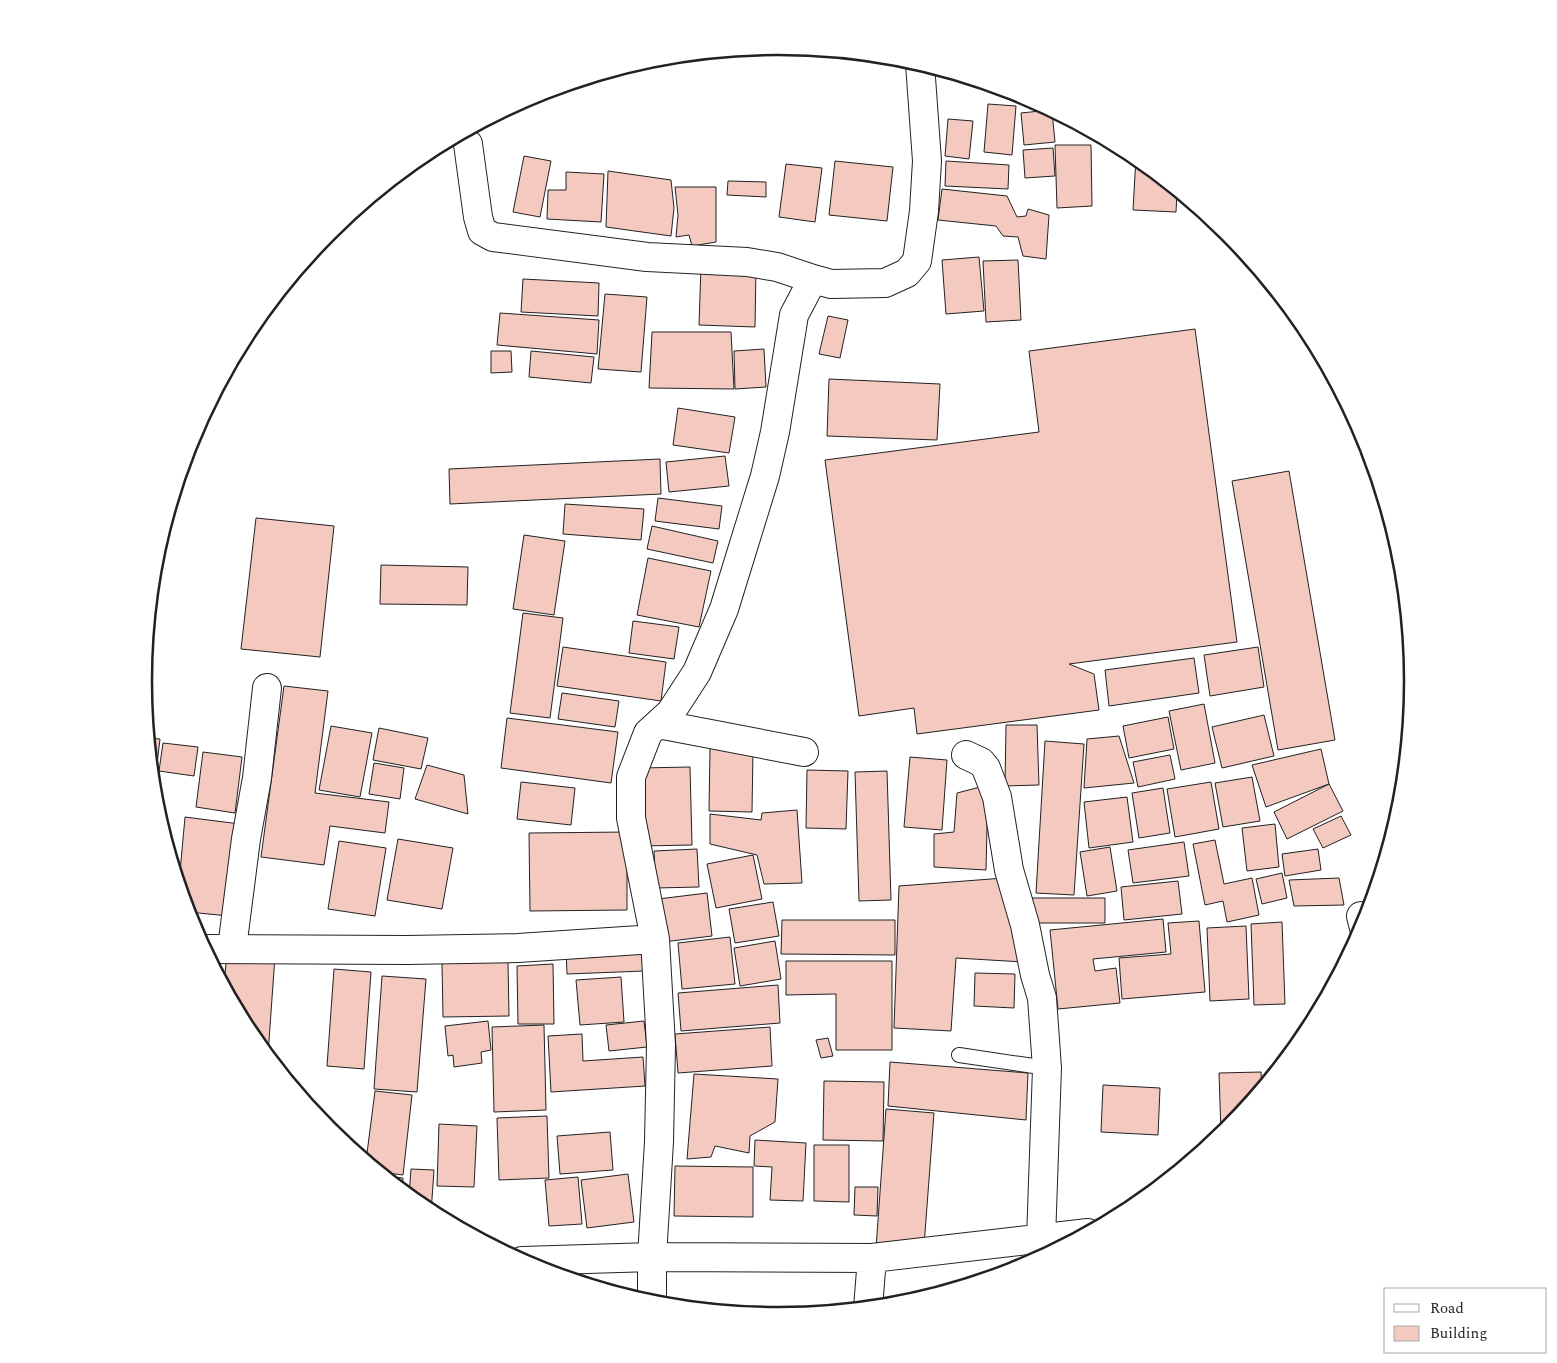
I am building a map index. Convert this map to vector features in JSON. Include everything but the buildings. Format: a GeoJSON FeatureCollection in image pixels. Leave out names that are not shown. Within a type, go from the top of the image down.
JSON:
{"type":"FeatureCollection","features":[{"type":"Feature","properties":{"kind":"street"},"geometry":{"type":"LineString","coordinates":[[468,144],[478,217],[482,231],[494,237],[647,257],[747,262],[778,268],[831,284],[885,283],[907,273],[917,261],[924,211],[927,161],[921,71]]}},
{"type":"Feature","properties":{"kind":"street"},"geometry":{"type":"LineString","coordinates":[[652,1295],[661,1045],[655,939],[631,818],[631,777],[648,733],[671,712],[697,672],[724,609],[754,512],[773,441],[794,315],[813,279]]}},
{"type":"Feature","properties":{"kind":"street"},"geometry":{"type":"LineString","coordinates":[[232,948],[246,840],[257,778],[267,688]]}},
{"type":"Feature","properties":{"kind":"street"},"geometry":{"type":"LineString","coordinates":[[658,724],[804,752]]}},
{"type":"Feature","properties":{"kind":"street"},"geometry":{"type":"LineString","coordinates":[[966,756],[981,762],[986,768],[997,797],[1009,870],[1025,925],[1035,975],[1042,998],[1047,1068],[1041,1239]]}},
{"type":"Feature","properties":{"kind":"street"},"geometry":{"type":"LineString","coordinates":[[212,949],[398,950],[518,948],[655,939]]}},
{"type":"Feature","properties":{"kind":"street"},"geometry":{"type":"LineString","coordinates":[[542,1261],[652,1257],[872,1258],[1071,1235]]}},
{"type":"Feature","properties":{"kind":"street"},"geometry":{"type":"LineString","coordinates":[[869,1302],[872,1258]]}},
{"type":"Feature","properties":{"kind":"lane"},"geometry":{"type":"LineString","coordinates":[[959,1055],[1047,1068]]}}]}
